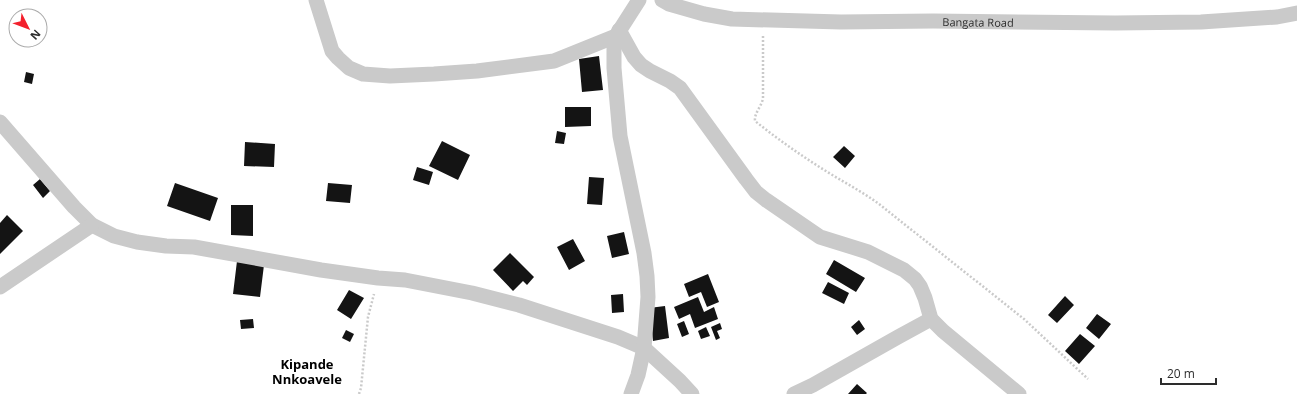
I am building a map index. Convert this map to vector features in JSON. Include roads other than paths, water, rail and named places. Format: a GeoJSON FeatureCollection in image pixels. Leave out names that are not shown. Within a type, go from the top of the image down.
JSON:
{"type":"FeatureCollection","features":[{"type":"Feature","properties":{"kind":"street"},"geometry":{"type":"LineString","coordinates":[[316,0],[332,51],[349,68],[363,74],[390,76],[434,74],[554,61],[618,33]]}},
{"type":"Feature","properties":{"kind":"street"},"geometry":{"type":"LineString","coordinates":[[631,394],[638,375],[644,348],[648,276],[620,136],[614,68],[614,44],[618,33],[639,0]]}},
{"type":"Feature","properties":{"kind":"street","name":"Bangata Road"},"geometry":{"type":"LineString","coordinates":[[662,0],[669,4],[704,14],[732,19],[841,22],[1194,22],[1277,17],[1297,13]]}},
{"type":"Feature","properties":{"kind":"street"},"geometry":{"type":"LineString","coordinates":[[618,33],[641,65],[680,88],[756,192],[820,237],[868,252],[904,270],[915,279],[920,286],[931,320],[1019,394]]}},
{"type":"Feature","properties":{"kind":"street"},"geometry":{"type":"LineString","coordinates":[[0,122],[74,207],[92,225],[114,236],[138,242],[194,248],[321,270],[404,280],[472,293],[519,305],[618,337],[644,348],[692,394]]}},
{"type":"Feature","properties":{"kind":"street"},"geometry":{"type":"LineString","coordinates":[[0,287],[92,225]]}},
{"type":"Feature","properties":{"kind":"street"},"geometry":{"type":"LineString","coordinates":[[794,394],[813,385],[898,336],[931,320]]}},
{"type":"Feature","properties":{"kind":"district","name":"Kipande Nnkoavele"},"geometry":{"type":"Point","coordinates":[307,372]}}]}
